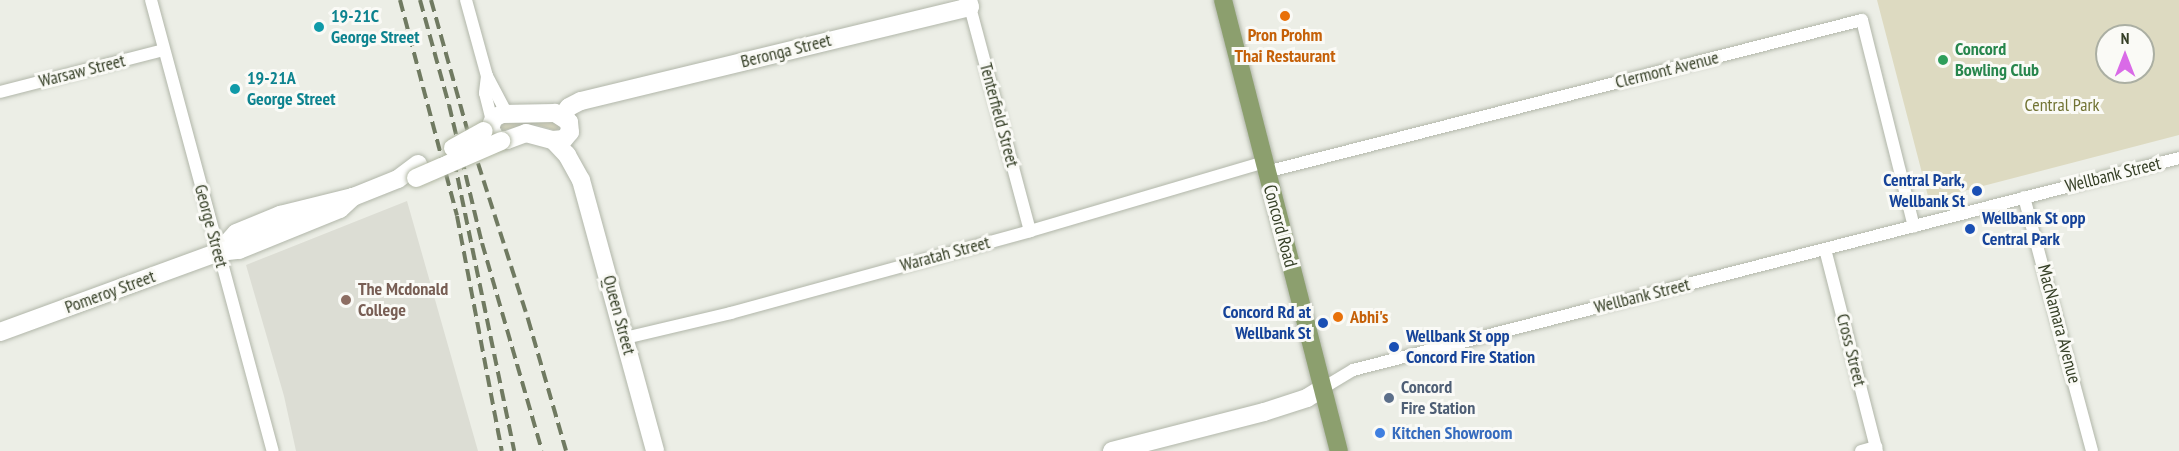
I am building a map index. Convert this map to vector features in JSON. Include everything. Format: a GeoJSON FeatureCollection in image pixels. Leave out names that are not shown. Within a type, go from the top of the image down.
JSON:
{"type":"FeatureCollection","features":[{"type":"Feature","properties":{"kind":"main road","name":"Concord Road"},"geometry":{"type":"LineString","coordinates":[[1222,0],[1339,451]]}},
{"type":"Feature","properties":{"kind":"main road","name":"Beronga Street"},"geometry":{"type":"LineString","coordinates":[[553,140],[564,139],[567,123],[575,104],[969,3]]}},
{"type":"Feature","properties":{"kind":"main road"},"geometry":{"type":"LineString","coordinates":[[495,127],[523,116],[547,112],[567,123]]}},
{"type":"Feature","properties":{"kind":"main road","name":"Queen Street"},"geometry":{"type":"LineString","coordinates":[[567,123],[582,161],[581,180]]}},
{"type":"Feature","properties":{"kind":"main road","name":"Pomeroy Street"},"geometry":{"type":"LineString","coordinates":[[0,332],[219,252],[240,250],[329,214],[340,209],[353,197],[411,173],[495,127]]}},
{"type":"Feature","properties":{"kind":"main road"},"geometry":{"type":"LineString","coordinates":[[495,127],[553,140]]}},
{"type":"Feature","properties":{"kind":"main road","name":"Queen Street"},"geometry":{"type":"LineString","coordinates":[[553,140],[567,155],[581,180],[655,451]]}},
{"type":"Feature","properties":{"kind":"main road","name":"Wellbank Street"},"geometry":{"type":"LineString","coordinates":[[1112,451],[1264,412],[1307,398],[1323,388]]}},
{"type":"Feature","properties":{"kind":"street","name":"George Street"},"geometry":{"type":"LineString","coordinates":[[151,0],[273,451]]}},
{"type":"Feature","properties":{"kind":"street"},"geometry":{"type":"LineString","coordinates":[[466,0],[487,76],[485,93],[495,127]]}},
{"type":"Feature","properties":{"kind":"street","name":"Tenterfield Street"},"geometry":{"type":"LineString","coordinates":[[969,3],[1030,231]]}},
{"type":"Feature","properties":{"kind":"street","name":"Clermont Avenue"},"geometry":{"type":"LineString","coordinates":[[1265,167],[1862,20],[1914,226]]}},
{"type":"Feature","properties":{"kind":"street","name":"Warsaw Street"},"geometry":{"type":"LineString","coordinates":[[0,92],[164,50]]}},
{"type":"Feature","properties":{"kind":"street","name":"Wellbank Street"},"geometry":{"type":"LineString","coordinates":[[1323,388],[1353,370],[2179,158]]}},
{"type":"Feature","properties":{"kind":"street","name":"Waratah Street"},"geometry":{"type":"LineString","coordinates":[[625,338],[731,313],[1265,167]]}},
{"type":"Feature","properties":{"kind":"street","name":"MacNamara Avenue"},"geometry":{"type":"LineString","coordinates":[[2024,197],[2092,451]]}},
{"type":"Feature","properties":{"kind":"street","name":"Cross Street"},"geometry":{"type":"LineString","coordinates":[[1825,249],[1876,449]]}},
{"type":"Feature","properties":{"kind":"street"},"geometry":{"type":"LineString","coordinates":[[1862,451],[1876,449]]}},
{"type":"Feature","properties":{"kind":"shaded area","name":"The Mcdonald College"},"geometry":{"type":"Polygon","coordinates":[[[407,201],[478,451],[296,451],[284,396],[246,265],[407,201]]]}},
{"type":"Feature","properties":{"kind":"green space","name":"Central Park"},"geometry":{"type":"Polygon","coordinates":[[[1877,0],[2179,0],[2179,135],[1929,200],[1877,0]]]}},
{"type":"Feature","properties":{"kind":"green space"},"geometry":{"type":"Polygon","coordinates":[[[552,121],[559,126],[557,131],[534,124],[503,130],[500,127],[504,123],[552,121]]]}},
{"type":"Feature","properties":{"kind":"railway"},"geometry":{"type":"LineString","coordinates":[[400,0],[457,216],[502,451]]}},
{"type":"Feature","properties":{"kind":"railway"},"geometry":{"type":"LineString","coordinates":[[420,0],[449,105],[482,243],[542,451]]}},
{"type":"Feature","properties":{"kind":"railway"},"geometry":{"type":"LineString","coordinates":[[431,0],[467,129],[528,319],[566,451]]}},
{"type":"Feature","properties":{"kind":"railway"},"geometry":{"type":"LineString","coordinates":[[454,160],[514,451]]}},
{"type":"Feature","properties":{"kind":"place","name":"Pron Prohm Thai Restaurant"},"geometry":{"type":"Point","coordinates":[1285,16]}},
{"type":"Feature","properties":{"kind":"place","name":"19-21C George Street"},"geometry":{"type":"Point","coordinates":[319,27]}},
{"type":"Feature","properties":{"kind":"place","name":"Concord Bowling Club"},"geometry":{"type":"Point","coordinates":[1943,60]}},
{"type":"Feature","properties":{"kind":"place","name":"19-21A George Street"},"geometry":{"type":"Point","coordinates":[235,89]}},
{"type":"Feature","properties":{"kind":"place","name":"Central Park, Wellbank St"},"geometry":{"type":"Point","coordinates":[1977,191]}},
{"type":"Feature","properties":{"kind":"place","name":"Wellbank St opp Central Park"},"geometry":{"type":"Point","coordinates":[1970,229]}},
{"type":"Feature","properties":{"kind":"place","name":"The Mcdonald College"},"geometry":{"type":"Point","coordinates":[346,300]}},
{"type":"Feature","properties":{"kind":"place","name":"Abhi's"},"geometry":{"type":"Point","coordinates":[1338,317]}},
{"type":"Feature","properties":{"kind":"place","name":"Concord Rd at Wellbank St"},"geometry":{"type":"Point","coordinates":[1323,323]}},
{"type":"Feature","properties":{"kind":"place","name":"Wellbank St opp Concord Fire Station"},"geometry":{"type":"Point","coordinates":[1394,347]}},
{"type":"Feature","properties":{"kind":"place","name":"Concord Fire Station"},"geometry":{"type":"Point","coordinates":[1389,398]}},
{"type":"Feature","properties":{"kind":"place","name":"Kitchen Showroom"},"geometry":{"type":"Point","coordinates":[1380,433]}}]}
